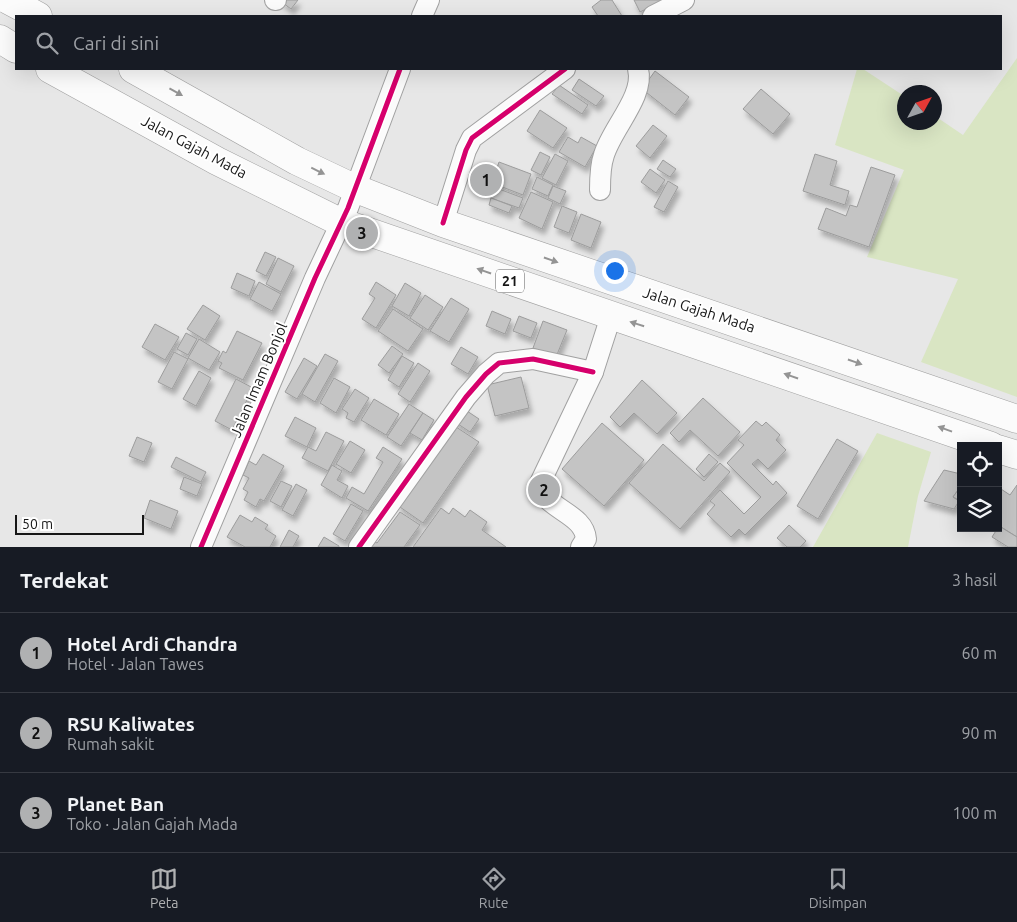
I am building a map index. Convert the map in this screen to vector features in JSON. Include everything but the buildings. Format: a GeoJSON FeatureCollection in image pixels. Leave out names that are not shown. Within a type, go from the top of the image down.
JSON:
{"type":"FeatureCollection","features":[{"type":"Feature","properties":{"kind":"highway"},"geometry":{"type":"LineString","coordinates":[[0,39],[15,48]]}},
{"type":"Feature","properties":{"kind":"highway","name":"Jalan Gajah Mada"},"geometry":{"type":"LineString","coordinates":[[52,70],[217,160],[340,222],[980,442]]}},
{"type":"Feature","properties":{"kind":"highway","name":"Jalan Gajah Mada"},"geometry":{"type":"LineString","coordinates":[[135,70],[297,161],[354,188],[444,223],[1017,419]]}},
{"type":"Feature","properties":{"kind":"highway"},"geometry":{"type":"LineString","coordinates":[[739,358],[750,327]]}},
{"type":"Feature","properties":{"kind":"highway"},"geometry":{"type":"LineString","coordinates":[[1002,449],[1017,455]]}},
{"type":"Feature","properties":{"kind":"street"},"geometry":{"type":"LineString","coordinates":[[422,15],[429,0]]}},
{"type":"Feature","properties":{"kind":"street"},"geometry":{"type":"LineString","coordinates":[[655,15],[684,0]]}},
{"type":"Feature","properties":{"kind":"street"},"geometry":{"type":"LineString","coordinates":[[340,222],[348,208],[400,70]]}},
{"type":"Feature","properties":{"kind":"street"},"geometry":{"type":"LineString","coordinates":[[444,223],[466,150],[472,138],[565,70]]}},
{"type":"Feature","properties":{"kind":"street"},"geometry":{"type":"LineString","coordinates":[[600,190],[604,155],[637,92],[640,76],[638,70]]}},
{"type":"Feature","properties":{"kind":"street","name":"Jalan Imam Bonjol"},"geometry":{"type":"LineString","coordinates":[[201,547],[340,222]]}},
{"type":"Feature","properties":{"kind":"street"},"geometry":{"type":"LineString","coordinates":[[581,547],[586,539],[582,525],[545,499],[538,484],[593,372],[611,316]]}},
{"type":"Feature","properties":{"kind":"street"},"geometry":{"type":"LineString","coordinates":[[359,547],[466,397],[486,374],[499,364],[533,359],[593,372]]}},
{"type":"Feature","properties":{"kind":"green space"},"geometry":{"type":"Polygon","coordinates":[[[1017,58],[1017,397],[921,362],[958,279],[867,257],[904,170],[835,145],[857,70],[865,70],[897,91],[897,130],[942,130],[942,121],[963,135],[1017,58]]]}},
{"type":"Feature","properties":{"kind":"green space"},"geometry":{"type":"Polygon","coordinates":[[[877,433],[931,452],[918,496],[908,547],[813,547],[877,433]]]}},
{"type":"Feature","properties":{"kind":"cycle path"},"geometry":{"type":"LineString","coordinates":[[201,547],[315,278],[348,208],[400,70]]}},
{"type":"Feature","properties":{"kind":"cycle path"},"geometry":{"type":"LineString","coordinates":[[443,223],[466,150],[472,138],[564,70]]}},
{"type":"Feature","properties":{"kind":"cycle path"},"geometry":{"type":"LineString","coordinates":[[359,547],[466,397],[486,374],[499,363],[533,359],[593,372]]}},
{"type":"Feature","properties":{"kind":"place","name":"Hotel Ardi Chandra"},"geometry":{"type":"Point","coordinates":[486,180]}},
{"type":"Feature","properties":{"kind":"place","name":"Planet Ban"},"geometry":{"type":"Point","coordinates":[362,233]}},
{"type":"Feature","properties":{"kind":"place","name":"RSU Kaliwates"},"geometry":{"type":"Point","coordinates":[544,490]}}]}
